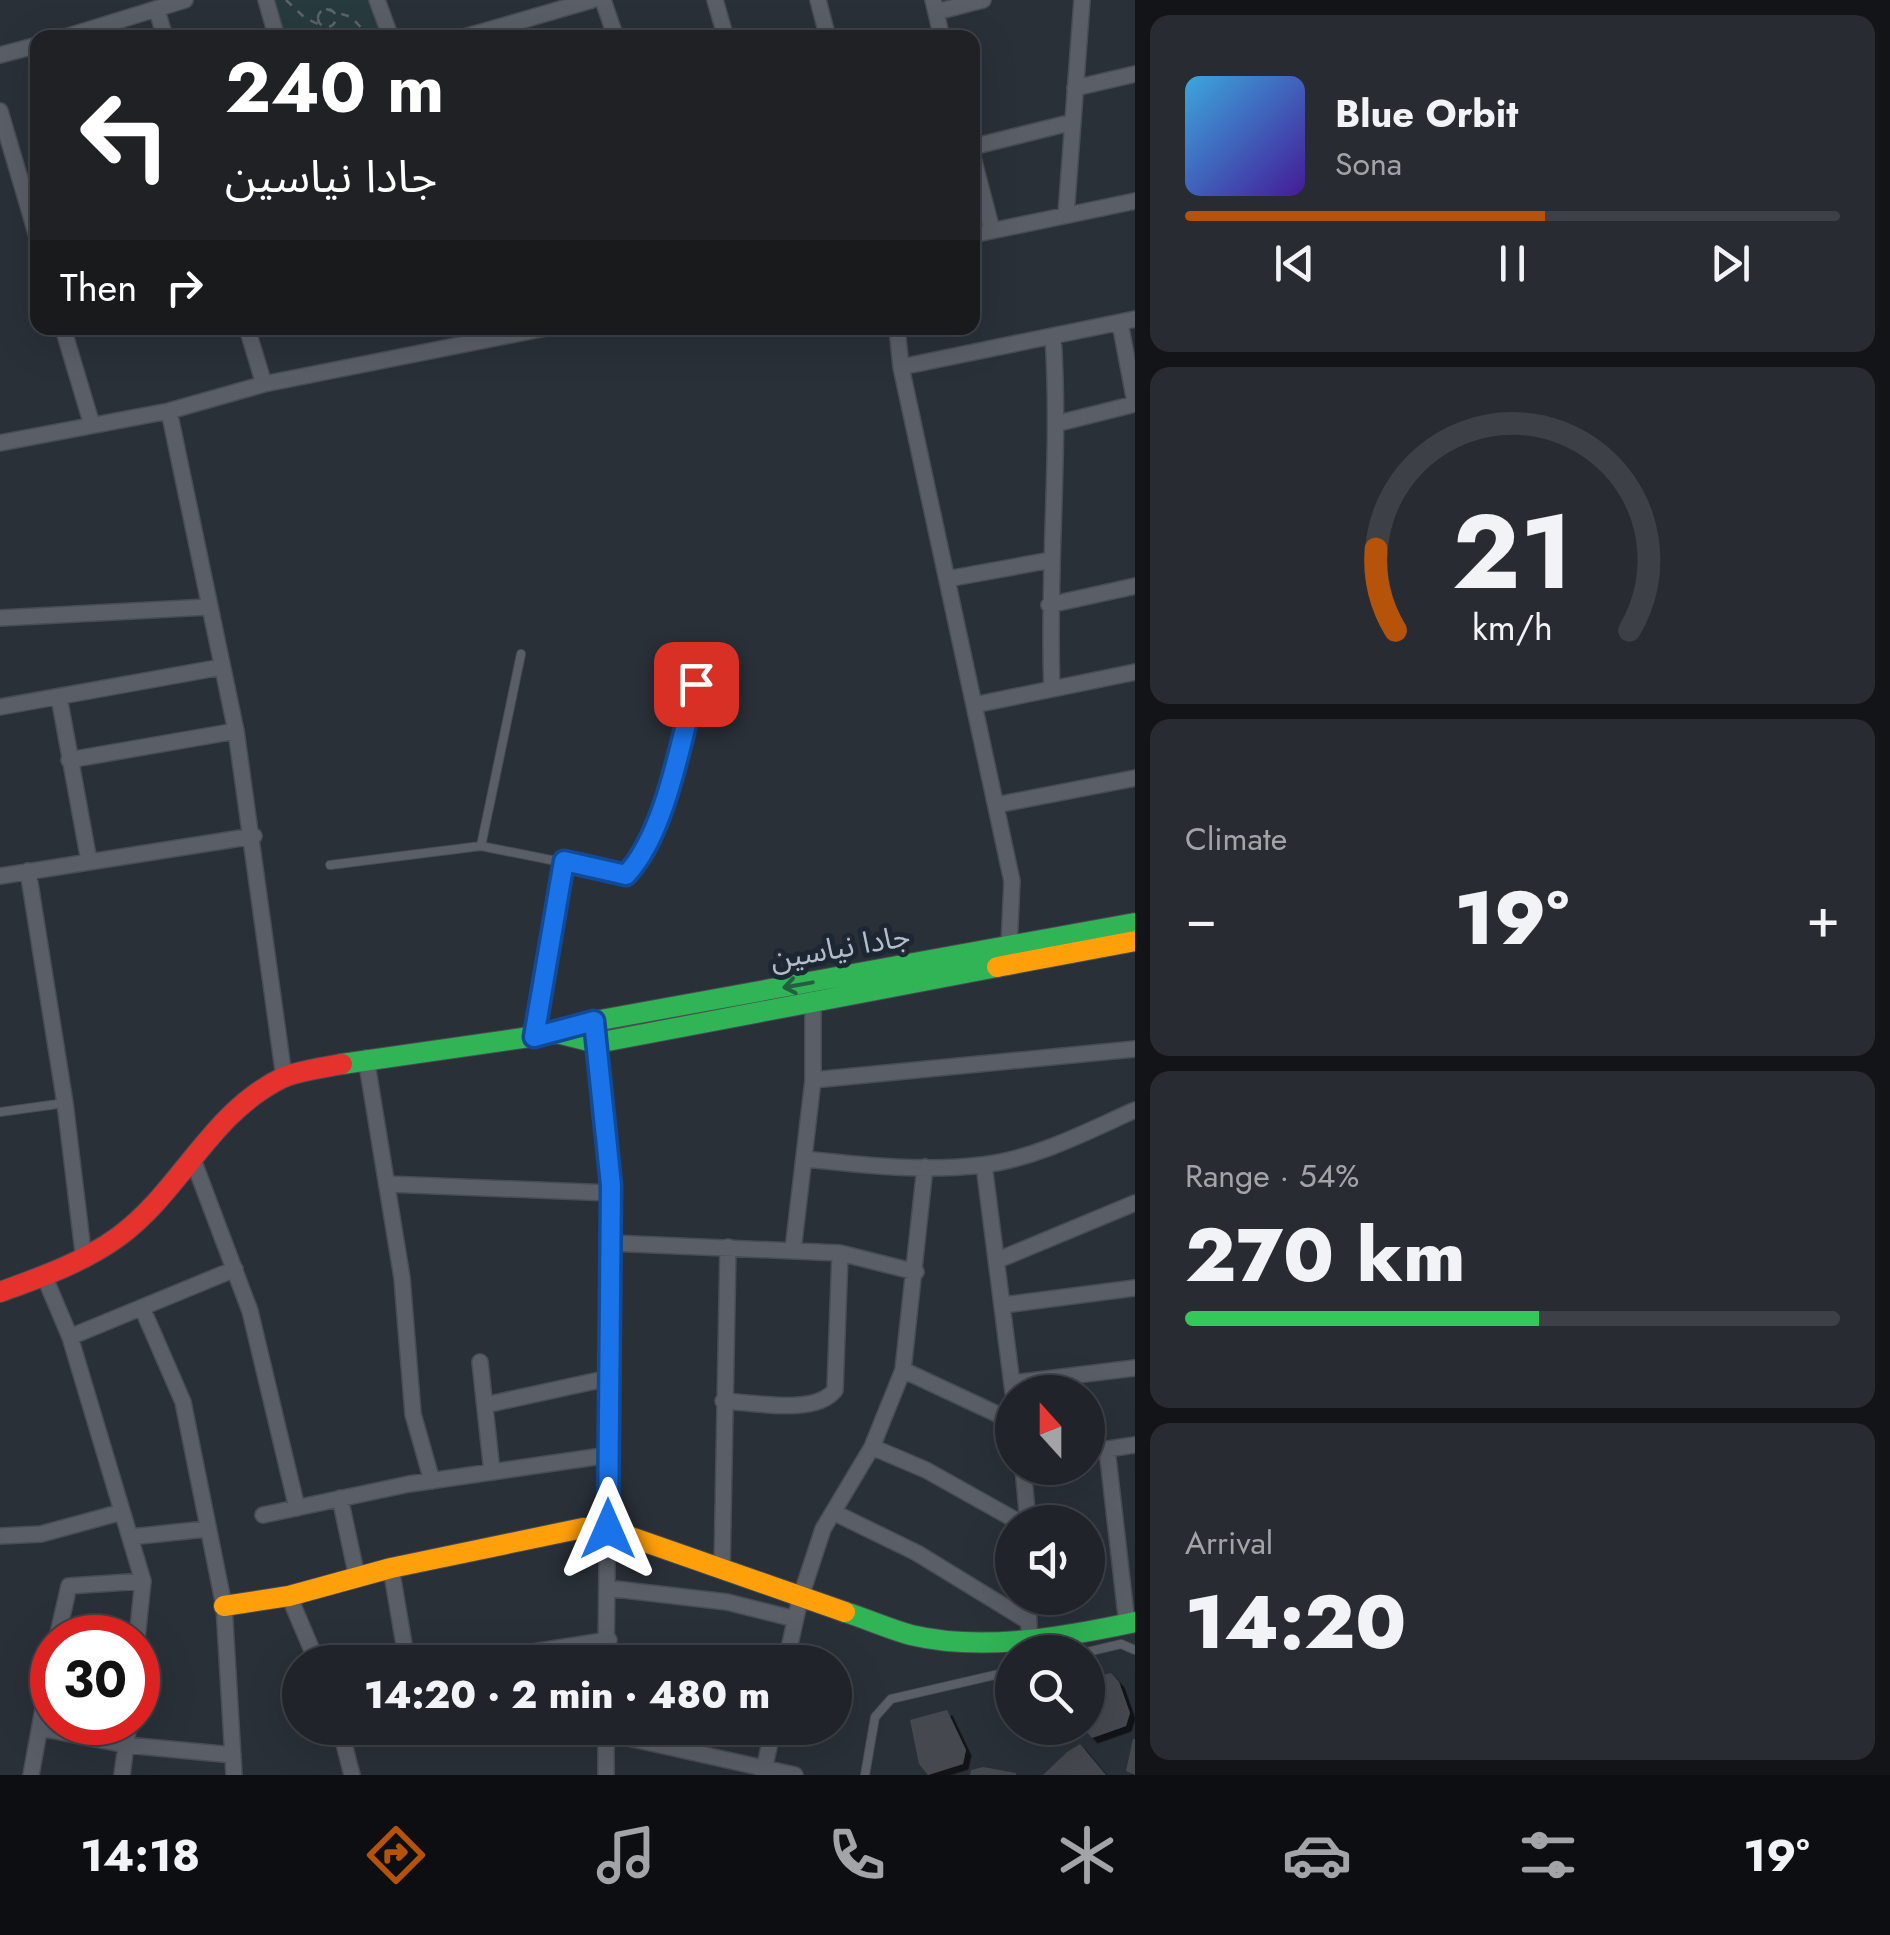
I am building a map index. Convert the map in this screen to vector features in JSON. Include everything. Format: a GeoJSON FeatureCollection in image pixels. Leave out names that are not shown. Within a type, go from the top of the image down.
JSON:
{"type":"FeatureCollection","features":[{"type":"Feature","properties":{"kind":"street"},"geometry":{"type":"LineString","coordinates":[[89,30],[185,0]]}},
{"type":"Feature","properties":{"kind":"street"},"geometry":{"type":"LineString","coordinates":[[266,0],[275,30]]}},
{"type":"Feature","properties":{"kind":"street"},"geometry":{"type":"LineString","coordinates":[[376,0],[388,30]]}},
{"type":"Feature","properties":{"kind":"street"},"geometry":{"type":"LineString","coordinates":[[489,30],[592,0]]}},
{"type":"Feature","properties":{"kind":"street"},"geometry":{"type":"LineString","coordinates":[[603,0],[613,30]]}},
{"type":"Feature","properties":{"kind":"street"},"geometry":{"type":"LineString","coordinates":[[715,0],[724,30]]}},
{"type":"Feature","properties":{"kind":"street"},"geometry":{"type":"LineString","coordinates":[[818,0],[826,30]]}},
{"type":"Feature","properties":{"kind":"street"},"geometry":{"type":"LineString","coordinates":[[934,6],[983,0]]}},
{"type":"Feature","properties":{"kind":"street"},"geometry":{"type":"LineString","coordinates":[[1066,215],[1082,0]]}},
{"type":"Feature","properties":{"kind":"street"},"geometry":{"type":"LineString","coordinates":[[157,10],[163,30]]}},
{"type":"Feature","properties":{"kind":"street"},"geometry":{"type":"LineString","coordinates":[[0,56],[30,47]]}},
{"type":"Feature","properties":{"kind":"street"},"geometry":{"type":"LineString","coordinates":[[1075,88],[1135,74]]}},
{"type":"Feature","properties":{"kind":"street"},"geometry":{"type":"LineString","coordinates":[[0,112],[30,213]]}},
{"type":"Feature","properties":{"kind":"street"},"geometry":{"type":"LineString","coordinates":[[980,148],[1073,122]]}},
{"type":"Feature","properties":{"kind":"street"},"geometry":{"type":"LineString","coordinates":[[980,182],[992,230]]}},
{"type":"Feature","properties":{"kind":"street"},"geometry":{"type":"LineString","coordinates":[[980,233],[1135,201]]}},
{"type":"Feature","properties":{"kind":"street"},"geometry":{"type":"LineString","coordinates":[[901,368],[1127,321],[1135,403],[1059,423]]}},
{"type":"Feature","properties":{"kind":"street"},"geometry":{"type":"LineString","coordinates":[[65,335],[92,425]]}},
{"type":"Feature","properties":{"kind":"street"},"geometry":{"type":"LineString","coordinates":[[248,335],[264,384]]}},
{"type":"Feature","properties":{"kind":"street"},"geometry":{"type":"LineString","coordinates":[[0,442],[169,410],[471,335]]}},
{"type":"Feature","properties":{"kind":"street"},"geometry":{"type":"LineString","coordinates":[[898,335],[901,368],[1012,881],[1009,947]]}},
{"type":"Feature","properties":{"kind":"street"},"geometry":{"type":"LineString","coordinates":[[1052,689],[1049,605],[1059,423],[1053,336]]}},
{"type":"Feature","properties":{"kind":"street"},"geometry":{"type":"LineString","coordinates":[[0,1292],[84,1260],[136,1222],[225,1117],[284,1077],[254,836],[236,731],[169,410]]}},
{"type":"Feature","properties":{"kind":"street"},"geometry":{"type":"LineString","coordinates":[[947,579],[1051,560]]}},
{"type":"Feature","properties":{"kind":"street"},"geometry":{"type":"LineString","coordinates":[[1049,605],[1135,586]]}},
{"type":"Feature","properties":{"kind":"street"},"geometry":{"type":"LineString","coordinates":[[0,618],[208,607]]}},
{"type":"Feature","properties":{"kind":"street"},"geometry":{"type":"LineString","coordinates":[[0,708],[222,668]]}},
{"type":"Feature","properties":{"kind":"street"},"geometry":{"type":"LineString","coordinates":[[974,705],[1135,672]]}},
{"type":"Feature","properties":{"kind":"street"},"geometry":{"type":"LineString","coordinates":[[59,697],[89,861]]}},
{"type":"Feature","properties":{"kind":"street"},"geometry":{"type":"LineString","coordinates":[[69,760],[236,731]]}},
{"type":"Feature","properties":{"kind":"street"},"geometry":{"type":"LineString","coordinates":[[996,805],[1135,778]]}},
{"type":"Feature","properties":{"kind":"street"},"geometry":{"type":"LineString","coordinates":[[0,876],[254,836]]}},
{"type":"Feature","properties":{"kind":"street"},"geometry":{"type":"LineString","coordinates":[[28,870],[65,1102],[84,1260]]}},
{"type":"Feature","properties":{"kind":"street","name":"جادا نیاسین"},"geometry":{"type":"LineString","coordinates":[[284,1077],[366,1058],[557,1033],[594,1021],[1135,924]]}},
{"type":"Feature","properties":{"kind":"street","name":"جادا نیاسین"},"geometry":{"type":"LineString","coordinates":[[597,1043],[1135,940]]}},
{"type":"Feature","properties":{"kind":"street"},"geometry":{"type":"LineString","coordinates":[[793,1250],[812,1080],[813,1000]]}},
{"type":"Feature","properties":{"kind":"street"},"geometry":{"type":"LineString","coordinates":[[594,1021],[611,1193],[608,1645]]}},
{"type":"Feature","properties":{"kind":"street"},"geometry":{"type":"LineString","coordinates":[[557,1033],[597,1043]]}},
{"type":"Feature","properties":{"kind":"street"},"geometry":{"type":"LineString","coordinates":[[812,1080],[1135,1049]]}},
{"type":"Feature","properties":{"kind":"street"},"geometry":{"type":"LineString","coordinates":[[366,1058],[402,1278],[413,1414],[432,1481]]}},
{"type":"Feature","properties":{"kind":"street"},"geometry":{"type":"LineString","coordinates":[[804,1159],[925,1167],[984,1165],[1078,1136],[1135,1110]]}},
{"type":"Feature","properties":{"kind":"street"},"geometry":{"type":"LineString","coordinates":[[192,1157],[250,1311],[297,1508]]}},
{"type":"Feature","properties":{"kind":"street"},"geometry":{"type":"LineString","coordinates":[[984,1165],[1011,1375]]}},
{"type":"Feature","properties":{"kind":"street"},"geometry":{"type":"LineString","coordinates":[[790,1645],[797,1609],[834,1512],[872,1447],[902,1370],[925,1167]]}},
{"type":"Feature","properties":{"kind":"street"},"geometry":{"type":"LineString","coordinates":[[387,1184],[611,1193]]}},
{"type":"Feature","properties":{"kind":"street"},"geometry":{"type":"LineString","coordinates":[[998,1260],[1135,1203]]}},
{"type":"Feature","properties":{"kind":"street"},"geometry":{"type":"LineString","coordinates":[[610,1243],[840,1253],[916,1272]]}},
{"type":"Feature","properties":{"kind":"street"},"geometry":{"type":"LineString","coordinates":[[722,1570],[728,1247]]}},
{"type":"Feature","properties":{"kind":"street"},"geometry":{"type":"LineString","coordinates":[[724,1401],[813,1404],[835,1390],[840,1253]]}},
{"type":"Feature","properties":{"kind":"street"},"geometry":{"type":"LineString","coordinates":[[70,1338],[235,1269]]}},
{"type":"Feature","properties":{"kind":"street"},"geometry":{"type":"LineString","coordinates":[[44,1278],[70,1338],[143,1581],[139,1615]]}},
{"type":"Feature","properties":{"kind":"street"},"geometry":{"type":"LineString","coordinates":[[1003,1305],[1135,1288]]}},
{"type":"Feature","properties":{"kind":"street"},"geometry":{"type":"LineString","coordinates":[[143,1310],[183,1402],[224,1606],[234,1775]]}},
{"type":"Feature","properties":{"kind":"street"},"geometry":{"type":"LineString","coordinates":[[480,1362],[492,1472]]}},
{"type":"Feature","properties":{"kind":"street"},"geometry":{"type":"LineString","coordinates":[[1092,1375],[1135,1368]]}},
{"type":"Feature","properties":{"kind":"street"},"geometry":{"type":"LineString","coordinates":[[902,1370],[995,1413]]}},
{"type":"Feature","properties":{"kind":"street"},"geometry":{"type":"LineString","coordinates":[[485,1405],[609,1378]]}},
{"type":"Feature","properties":{"kind":"street"},"geometry":{"type":"LineString","coordinates":[[1105,1449],[1135,1445]]}},
{"type":"Feature","properties":{"kind":"street"},"geometry":{"type":"LineString","coordinates":[[872,1447],[926,1470],[995,1509]]}},
{"type":"Feature","properties":{"kind":"street"},"geometry":{"type":"LineString","coordinates":[[607,1588],[797,1609],[912,1636],[961,1642],[1030,1630],[1131,1623],[1108,1449]]}},
{"type":"Feature","properties":{"kind":"street"},"geometry":{"type":"LineString","coordinates":[[263,1515],[432,1481],[609,1455]]}},
{"type":"Feature","properties":{"kind":"street"},"geometry":{"type":"LineString","coordinates":[[340,1498],[357,1578]]}},
{"type":"Feature","properties":{"kind":"street"},"geometry":{"type":"LineString","coordinates":[[0,1536],[41,1534],[122,1512]]}},
{"type":"Feature","properties":{"kind":"street"},"geometry":{"type":"LineString","coordinates":[[834,1512],[917,1553],[1030,1630]]}},
{"type":"Feature","properties":{"kind":"street"},"geometry":{"type":"LineString","coordinates":[[1116,1527],[1135,1524]]}},
{"type":"Feature","properties":{"kind":"street"},"geometry":{"type":"LineString","coordinates":[[224,1606],[289,1596],[392,1568],[583,1528],[608,1529],[722,1570],[797,1609]]}},
{"type":"Feature","properties":{"kind":"street"},"geometry":{"type":"LineString","coordinates":[[130,1537],[206,1529]]}},
{"type":"Feature","properties":{"kind":"street"},"geometry":{"type":"LineString","coordinates":[[392,1568],[404,1645]]}},
{"type":"Feature","properties":{"kind":"street"},"geometry":{"type":"LineString","coordinates":[[62,1615],[69,1586],[143,1581]]}},
{"type":"Feature","properties":{"kind":"street"},"geometry":{"type":"LineString","coordinates":[[289,1596],[310,1645]]}},
{"type":"Feature","properties":{"kind":"street"},"geometry":{"type":"LineString","coordinates":[[1029,1615],[1030,1630]]}},
{"type":"Feature","properties":{"kind":"street"},"geometry":{"type":"LineString","coordinates":[[577,1645],[609,1640]]}},
{"type":"Feature","properties":{"kind":"street"},"geometry":{"type":"LineString","coordinates":[[31,1775],[37,1745]]}},
{"type":"Feature","properties":{"kind":"street"},"geometry":{"type":"LineString","coordinates":[[122,1775],[126,1745],[233,1755]]}},
{"type":"Feature","properties":{"kind":"street"},"geometry":{"type":"LineString","coordinates":[[344,1745],[352,1775]]}},
{"type":"Feature","properties":{"kind":"street"},"geometry":{"type":"LineString","coordinates":[[606,1745],[606,1775]]}},
{"type":"Feature","properties":{"kind":"street"},"geometry":{"type":"LineString","coordinates":[[661,1745],[764,1773],[794,1775]]}},
{"type":"Feature","properties":{"kind":"street"},"geometry":{"type":"LineString","coordinates":[[764,1773],[770,1745]]}},
{"type":"Feature","properties":{"kind":"lane"},"geometry":{"type":"LineString","coordinates":[[481,846],[521,654]]}},
{"type":"Feature","properties":{"kind":"lane"},"geometry":{"type":"LineString","coordinates":[[330,865],[481,846],[626,875],[638,862],[669,785],[696,684]]}},
{"type":"Feature","properties":{"kind":"lane"},"geometry":{"type":"LineString","coordinates":[[534,1037],[564,861]]}},
{"type":"Feature","properties":{"kind":"lane"},"geometry":{"type":"LineString","coordinates":[[0,1112],[65,1102]]}},
{"type":"Feature","properties":{"kind":"lane"},"geometry":{"type":"LineString","coordinates":[[1105,1648],[1121,1644],[1135,1650]]}},
{"type":"Feature","properties":{"kind":"lane"},"geometry":{"type":"LineString","coordinates":[[866,1775],[874,1717],[891,1700],[995,1675]]}},
{"type":"Feature","properties":{"kind":"path"},"geometry":{"type":"LineString","coordinates":[[286,0],[305,18],[322,25],[330,26],[336,20],[334,12],[326,10],[319,14],[322,25]]}},
{"type":"Feature","properties":{"kind":"path"},"geometry":{"type":"LineString","coordinates":[[326,10],[351,17],[363,30]]}},
{"type":"Feature","properties":{"kind":"green space"},"geometry":{"type":"Polygon","coordinates":[[[266,0],[377,0],[388,30],[275,30],[266,0]]]}},
{"type":"Feature","properties":{"kind":"building"},"geometry":{"type":"Polygon","coordinates":[[[1111,1673],[1119,1682],[1130,1713],[1126,1726],[1105,1733],[1105,1675],[1111,1673]]]}},
{"type":"Feature","properties":{"kind":"building"},"geometry":{"type":"Polygon","coordinates":[[[947,1710],[966,1750],[963,1764],[928,1775],[919,1764],[910,1720],[947,1710]]]}},
{"type":"Feature","properties":{"kind":"building"},"geometry":{"type":"Polygon","coordinates":[[[1135,1739],[1135,1775],[1126,1771],[1135,1739]]]}},
{"type":"Feature","properties":{"kind":"building"},"geometry":{"type":"Polygon","coordinates":[[[1081,1745],[1106,1775],[1043,1775],[1067,1752],[1081,1745]]]}},
{"type":"Feature","properties":{"kind":"building"},"geometry":{"type":"Polygon","coordinates":[[[983,1767],[1016,1775],[970,1775],[971,1770],[983,1767]]]}},
{"type":"Feature","properties":{"kind":"traffic: fast"},"geometry":{"type":"LineString","coordinates":[[558,1033],[595,1021],[1135,923]]}},
{"type":"Feature","properties":{"kind":"traffic: fast"},"geometry":{"type":"LineString","coordinates":[[342,1064],[557,1033],[597,1043],[997,967]]}},
{"type":"Feature","properties":{"kind":"traffic: fast"},"geometry":{"type":"LineString","coordinates":[[845,1612],[911,1635],[966,1642],[1052,1637],[1135,1622]]}},
{"type":"Feature","properties":{"kind":"traffic: slow"},"geometry":{"type":"LineString","coordinates":[[997,967],[1135,941]]}},
{"type":"Feature","properties":{"kind":"traffic: slow"},"geometry":{"type":"LineString","coordinates":[[224,1606],[289,1596],[391,1568],[583,1528],[608,1529],[845,1612]]}},
{"type":"Feature","properties":{"kind":"traffic: jam"},"geometry":{"type":"LineString","coordinates":[[0,1292],[76,1262],[118,1237],[160,1198],[235,1111],[257,1093],[289,1075],[342,1064]]}},
{"type":"Feature","properties":{"kind":"route"},"geometry":{"type":"LineString","coordinates":[[608,1529],[611,1185],[594,1021],[534,1037],[564,861],[626,875],[638,862],[669,785],[696,684]]}}]}
